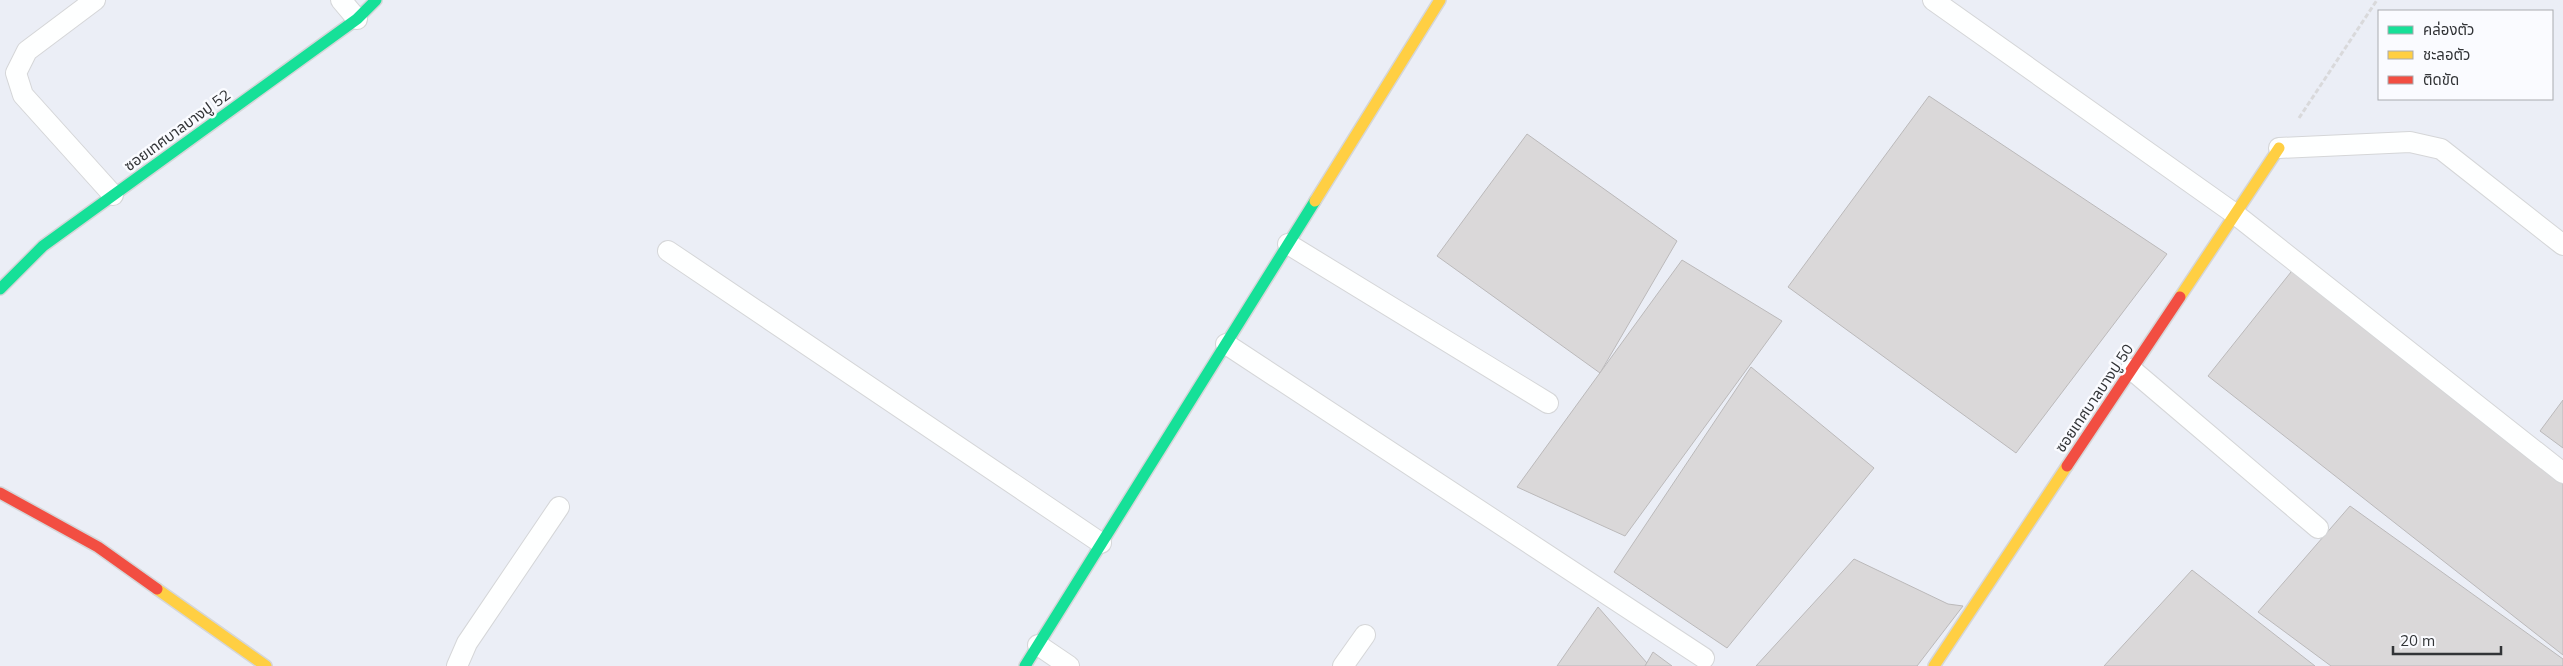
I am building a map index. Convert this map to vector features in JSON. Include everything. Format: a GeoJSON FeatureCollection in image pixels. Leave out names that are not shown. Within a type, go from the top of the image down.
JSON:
{"type":"FeatureCollection","features":[{"type":"Feature","properties":{"kind":"street","name":"ซอยเทศบาลบางปู 52"},"geometry":{"type":"LineString","coordinates":[[0,289],[43,246],[357,19],[376,0]]}},
{"type":"Feature","properties":{"kind":"street"},"geometry":{"type":"LineString","coordinates":[[1025,666],[1440,0]]}},
{"type":"Feature","properties":{"kind":"street","name":"ซอยเทศบาลบางปู 50"},"geometry":{"type":"LineString","coordinates":[[1934,666],[2279,148]]}},
{"type":"Feature","properties":{"kind":"street"},"geometry":{"type":"LineString","coordinates":[[0,493],[98,547],[266,666]]}},
{"type":"Feature","properties":{"kind":"lane"},"geometry":{"type":"LineString","coordinates":[[95,0],[26,52],[16,73],[23,95],[113,195]]}},
{"type":"Feature","properties":{"kind":"lane"},"geometry":{"type":"LineString","coordinates":[[342,0],[357,19]]}},
{"type":"Feature","properties":{"kind":"lane"},"geometry":{"type":"LineString","coordinates":[[1933,0],[2235,214],[2563,473]]}},
{"type":"Feature","properties":{"kind":"lane"},"geometry":{"type":"LineString","coordinates":[[2279,148],[2410,142],[2441,149],[2563,245]]}},
{"type":"Feature","properties":{"kind":"lane"},"geometry":{"type":"LineString","coordinates":[[1288,244],[1548,403]]}},
{"type":"Feature","properties":{"kind":"lane"},"geometry":{"type":"LineString","coordinates":[[668,251],[1101,543]]}},
{"type":"Feature","properties":{"kind":"lane"},"geometry":{"type":"LineString","coordinates":[[1226,344],[1704,658]]}},
{"type":"Feature","properties":{"kind":"lane"},"geometry":{"type":"LineString","coordinates":[[2131,369],[2318,528]]}},
{"type":"Feature","properties":{"kind":"lane"},"geometry":{"type":"LineString","coordinates":[[458,666],[467,643],[559,507]]}},
{"type":"Feature","properties":{"kind":"lane"},"geometry":{"type":"LineString","coordinates":[[1342,666],[1365,635]]}},
{"type":"Feature","properties":{"kind":"lane"},"geometry":{"type":"LineString","coordinates":[[1038,645],[1070,666]]}},
{"type":"Feature","properties":{"kind":"path"},"geometry":{"type":"LineString","coordinates":[[2279,148],[2377,0]]}},
{"type":"Feature","properties":{"kind":"shaded area"},"geometry":{"type":"Polygon","coordinates":[[[0,0],[2563,0],[2563,666],[0,666],[0,0]]]}},
{"type":"Feature","properties":{"kind":"building"},"geometry":{"type":"Polygon","coordinates":[[[1929,96],[2167,254],[2016,453],[1788,287],[1929,96]]]}},
{"type":"Feature","properties":{"kind":"building"},"geometry":{"type":"Polygon","coordinates":[[[1527,134],[1677,241],[1600,373],[1437,256],[1527,134]]]}},
{"type":"Feature","properties":{"kind":"building"},"geometry":{"type":"Polygon","coordinates":[[[1682,260],[1782,321],[1625,536],[1517,487],[1682,260]]]}},
{"type":"Feature","properties":{"kind":"building"},"geometry":{"type":"Polygon","coordinates":[[[2295,267],[2563,479],[2563,655],[2208,376],[2295,267]]]}},
{"type":"Feature","properties":{"kind":"building"},"geometry":{"type":"Polygon","coordinates":[[[1751,367],[1874,468],[1727,648],[1614,572],[1751,367]]]}},
{"type":"Feature","properties":{"kind":"building"},"geometry":{"type":"Polygon","coordinates":[[[2563,400],[2563,448],[2540,431],[2563,400]]]}},
{"type":"Feature","properties":{"kind":"building"},"geometry":{"type":"Polygon","coordinates":[[[2350,506],[2563,659],[2563,666],[2331,666],[2258,612],[2350,506]]]}},
{"type":"Feature","properties":{"kind":"building"},"geometry":{"type":"Polygon","coordinates":[[[1854,559],[1948,604],[1963,606],[1917,666],[1756,666],[1854,559]]]}},
{"type":"Feature","properties":{"kind":"building"},"geometry":{"type":"Polygon","coordinates":[[[2192,570],[2315,666],[2104,666],[2192,570]]]}},
{"type":"Feature","properties":{"kind":"building"},"geometry":{"type":"Polygon","coordinates":[[[1598,607],[1647,663],[1645,666],[1557,666],[1598,607]]]}},
{"type":"Feature","properties":{"kind":"building"},"geometry":{"type":"Polygon","coordinates":[[[1653,652],[1672,666],[1645,666],[1653,652]]]}},
{"type":"Feature","properties":{"kind":"traffic: fast"},"geometry":{"type":"LineString","coordinates":[[0,289],[43,246],[357,19],[376,0]]}},
{"type":"Feature","properties":{"kind":"traffic: fast"},"geometry":{"type":"LineString","coordinates":[[1025,666],[1315,201]]}},
{"type":"Feature","properties":{"kind":"traffic: slow"},"geometry":{"type":"LineString","coordinates":[[1315,201],[1440,0]]}},
{"type":"Feature","properties":{"kind":"traffic: slow"},"geometry":{"type":"LineString","coordinates":[[2180,297],[2279,148]]}},
{"type":"Feature","properties":{"kind":"traffic: slow"},"geometry":{"type":"LineString","coordinates":[[1934,666],[2067,466]]}},
{"type":"Feature","properties":{"kind":"traffic: slow"},"geometry":{"type":"LineString","coordinates":[[157,589],[266,666]]}},
{"type":"Feature","properties":{"kind":"traffic: jam"},"geometry":{"type":"LineString","coordinates":[[2067,466],[2180,297]]}},
{"type":"Feature","properties":{"kind":"traffic: jam"},"geometry":{"type":"LineString","coordinates":[[0,493],[98,547],[157,589]]}}]}
